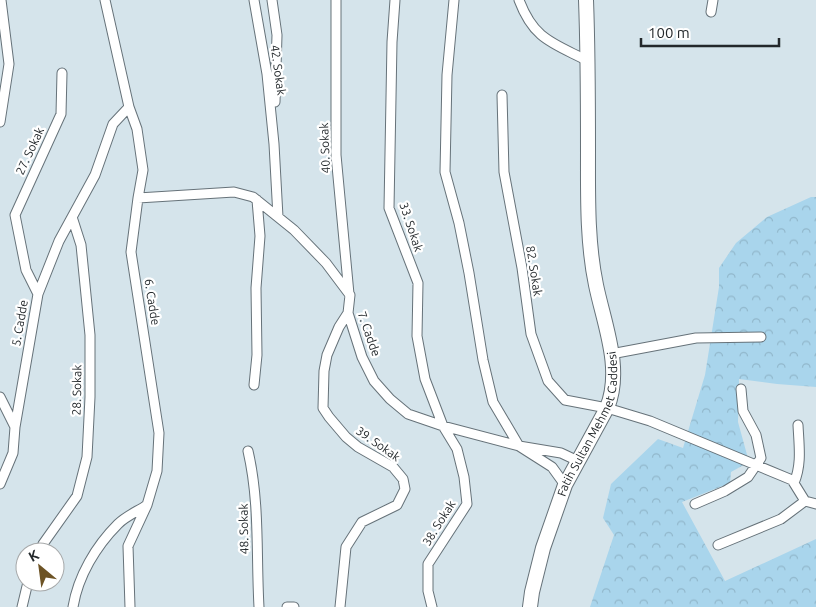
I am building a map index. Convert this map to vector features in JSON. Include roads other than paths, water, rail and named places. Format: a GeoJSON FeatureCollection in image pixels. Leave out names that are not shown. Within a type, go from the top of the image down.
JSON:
{"type":"FeatureCollection","features":[{"type":"Feature","properties":{"kind":"main road","name":"Fatih Sultan Mehmet Caddesi"},"geometry":{"type":"LineString","coordinates":[[530,607],[543,548],[564,485],[607,408],[614,384],[612,354],[595,283],[591,250],[588,186],[586,0]]}},
{"type":"Feature","properties":{"kind":"street"},"geometry":{"type":"LineString","coordinates":[[0,122],[9,64],[1,0]]}},
{"type":"Feature","properties":{"kind":"street","name":"6. Cadde"},"geometry":{"type":"LineString","coordinates":[[105,0],[129,107],[136,129],[143,170],[131,252],[159,433],[157,471],[147,505],[128,546],[130,607]]}},
{"type":"Feature","properties":{"kind":"street","name":"42. Sokak"},"geometry":{"type":"LineString","coordinates":[[254,0],[268,74],[278,217]]}},
{"type":"Feature","properties":{"kind":"street","name":"42. Sokak"},"geometry":{"type":"LineString","coordinates":[[272,0],[276,35],[274,144]]}},
{"type":"Feature","properties":{"kind":"street","name":"40. Sokak"},"geometry":{"type":"LineString","coordinates":[[336,0],[336,155],[350,295]]}},
{"type":"Feature","properties":{"kind":"street","name":"33. Sokak"},"geometry":{"type":"LineString","coordinates":[[395,0],[392,42],[389,208],[418,283],[416,336],[425,379],[443,426]]}},
{"type":"Feature","properties":{"kind":"street"},"geometry":{"type":"LineString","coordinates":[[454,0],[447,75],[446,172],[469,273],[483,360],[493,402],[519,446],[552,467],[564,485]]}},
{"type":"Feature","properties":{"kind":"street"},"geometry":{"type":"LineString","coordinates":[[520,0],[526,17],[543,38],[588,61]]}},
{"type":"Feature","properties":{"kind":"street"},"geometry":{"type":"LineString","coordinates":[[711,12],[713,0]]}},
{"type":"Feature","properties":{"kind":"street","name":"27. Sokak"},"geometry":{"type":"LineString","coordinates":[[38,294],[26,270],[14,215],[61,114],[62,72]]}},
{"type":"Feature","properties":{"kind":"street","name":"82. Sokak"},"geometry":{"type":"LineString","coordinates":[[502,95],[504,172],[522,268],[531,334],[548,381],[565,400],[607,408],[650,420],[792,480],[794,483]]}},
{"type":"Feature","properties":{"kind":"street","name":"5. Cadde"},"geometry":{"type":"LineString","coordinates":[[0,484],[13,454],[15,427],[38,294],[59,241],[95,175],[113,124],[129,107]]}},
{"type":"Feature","properties":{"kind":"street"},"geometry":{"type":"LineString","coordinates":[[138,198],[234,192],[253,197],[294,230],[326,263],[350,295]]}},
{"type":"Feature","properties":{"kind":"street"},"geometry":{"type":"LineString","coordinates":[[254,385],[257,355],[256,288],[260,236],[258,200]]}},
{"type":"Feature","properties":{"kind":"street","name":"28. Sokak"},"geometry":{"type":"LineString","coordinates":[[44,542],[77,496],[87,457],[90,397],[90,334],[81,245],[72,217]]}},
{"type":"Feature","properties":{"kind":"street","name":"7. Cadde"},"geometry":{"type":"LineString","coordinates":[[350,295],[348,313],[362,357],[374,381],[390,399],[408,414],[443,426],[519,446],[561,453],[578,461]]}},
{"type":"Feature","properties":{"kind":"street","name":"39. Sokak"},"geometry":{"type":"LineString","coordinates":[[340,607],[346,546],[362,522],[398,505],[405,489],[403,479],[392,467],[358,447],[346,437],[328,417],[323,408],[324,371],[327,355],[339,327],[348,313]]}},
{"type":"Feature","properties":{"kind":"street"},"geometry":{"type":"LineString","coordinates":[[612,354],[696,338],[761,337]]}},
{"type":"Feature","properties":{"kind":"street"},"geometry":{"type":"LineString","coordinates":[[695,504],[725,490],[748,476],[761,458],[756,435],[743,411],[741,389]]}},
{"type":"Feature","properties":{"kind":"street"},"geometry":{"type":"LineString","coordinates":[[0,397],[15,427]]}},
{"type":"Feature","properties":{"kind":"street","name":"38. Sokak"},"geometry":{"type":"LineString","coordinates":[[432,607],[428,591],[428,564],[466,504],[464,477],[457,449],[443,426]]}},
{"type":"Feature","properties":{"kind":"street"},"geometry":{"type":"LineString","coordinates":[[798,426],[800,462],[799,473],[794,483],[805,502]]}},
{"type":"Feature","properties":{"kind":"street","name":"48. Sokak"},"geometry":{"type":"LineString","coordinates":[[248,451],[253,473],[257,512],[256,562],[259,607]]}},
{"type":"Feature","properties":{"kind":"street"},"geometry":{"type":"LineString","coordinates":[[718,545],[781,519],[805,502],[816,504]]}},
{"type":"Feature","properties":{"kind":"street"},"geometry":{"type":"LineString","coordinates":[[73,607],[76,589],[95,551],[119,523],[147,505]]}},
{"type":"Feature","properties":{"kind":"street"},"geometry":{"type":"LineString","coordinates":[[22,607],[26,592]]}},
{"type":"Feature","properties":{"kind":"street"},"geometry":{"type":"LineString","coordinates":[[287,607],[294,607]]}}]}
